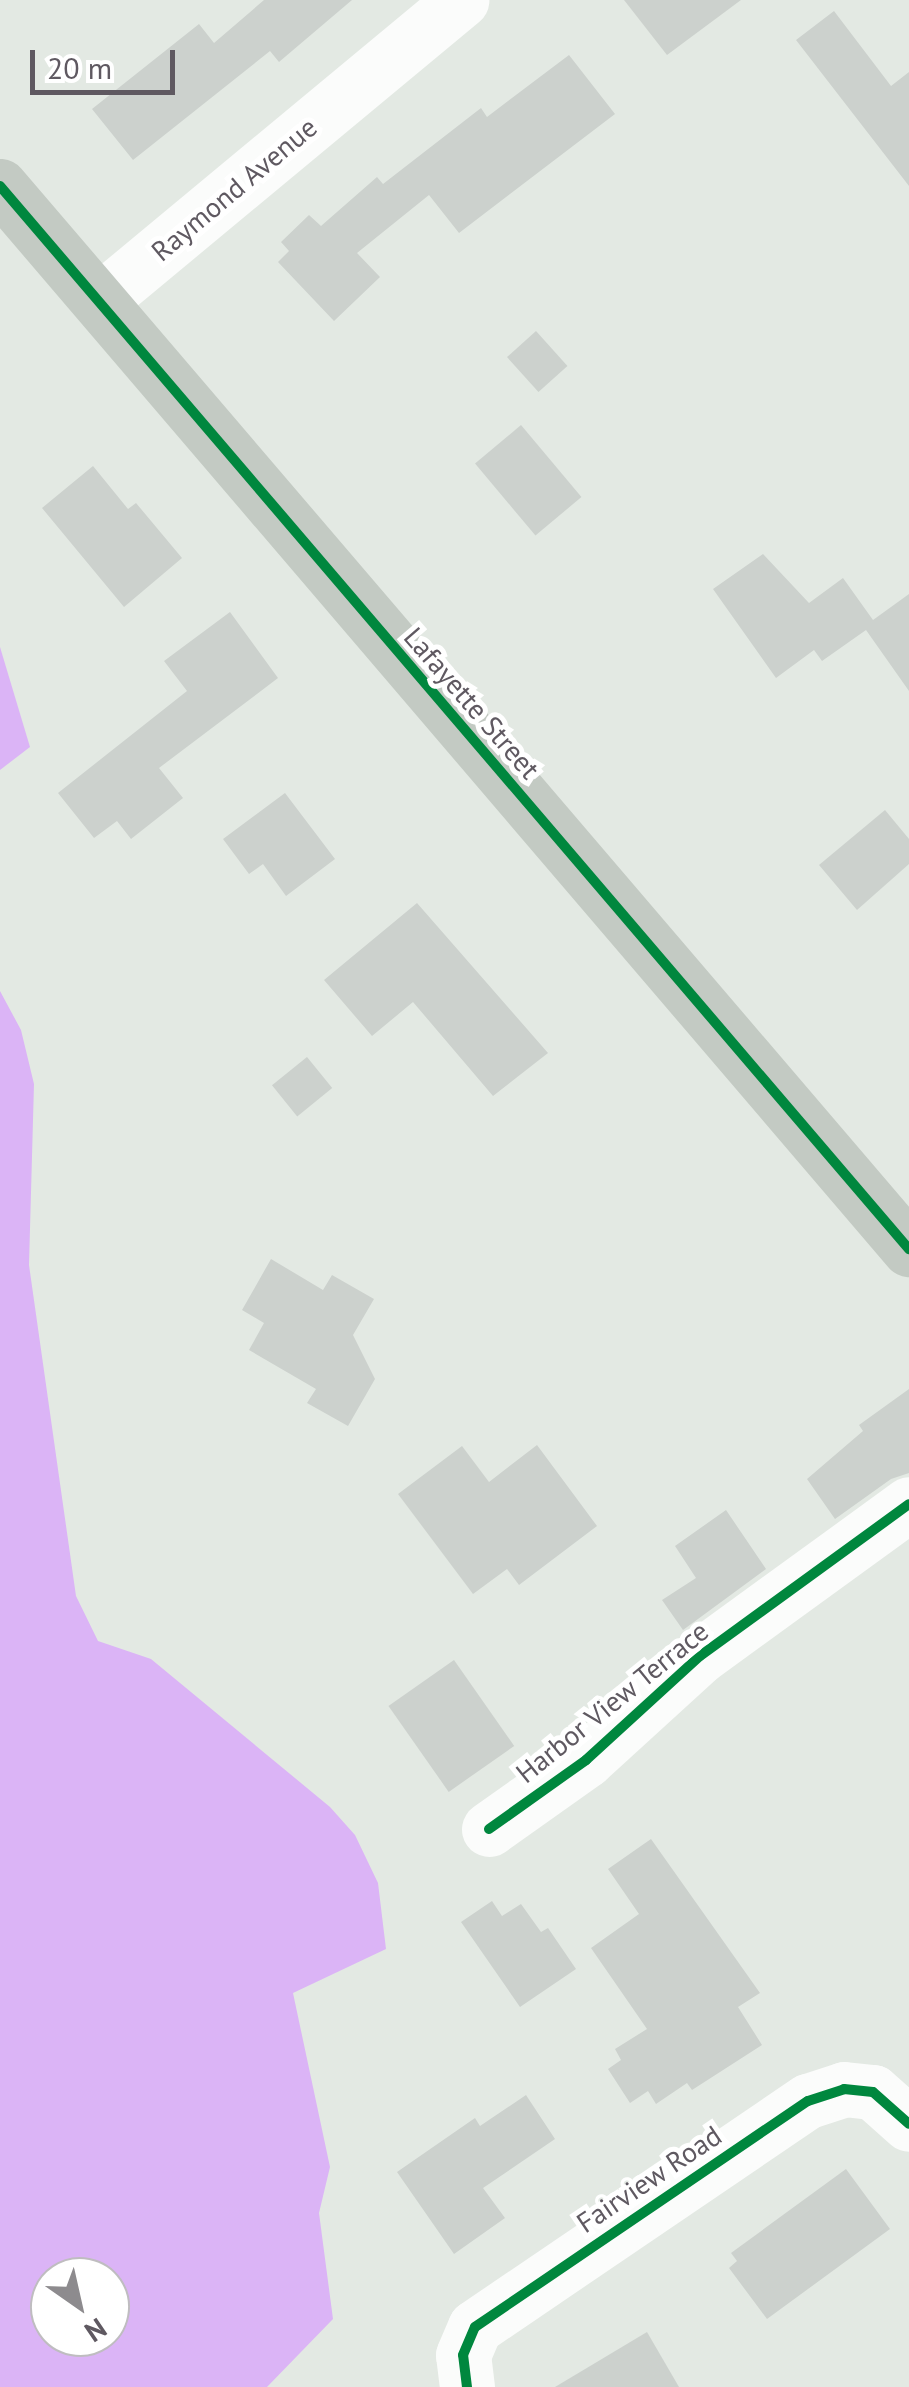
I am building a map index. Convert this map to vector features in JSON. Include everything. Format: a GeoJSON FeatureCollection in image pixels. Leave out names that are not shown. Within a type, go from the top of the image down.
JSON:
{"type":"FeatureCollection","features":[{"type":"Feature","properties":{"kind":"main road","name":"Lafayette Street"},"geometry":{"type":"LineString","coordinates":[[0,186],[909,1249]]}},
{"type":"Feature","properties":{"kind":"street","name":"Raymond Avenue"},"geometry":{"type":"LineString","coordinates":[[99,301],[461,0]]}},
{"type":"Feature","properties":{"kind":"street","name":"Harbor View Terrace"},"geometry":{"type":"LineString","coordinates":[[490,1828],[618,1733],[700,1656],[909,1504]]}},
{"type":"Feature","properties":{"kind":"street","name":"Fairview Road"},"geometry":{"type":"LineString","coordinates":[[468,2387],[463,2355],[475,2327],[808,2101],[844,2090],[873,2092],[909,2124]]}},
{"type":"Feature","properties":{"kind":"shaded area"},"geometry":{"type":"Polygon","coordinates":[[[0,647],[30,747],[0,770],[0,647]]]}},
{"type":"Feature","properties":{"kind":"shaded area"},"geometry":{"type":"Polygon","coordinates":[[[0,991],[21,1030],[34,1084],[29,1265],[76,1596],[98,1641],[151,1659],[330,1807],[355,1835],[378,1883],[386,1949],[293,1993],[330,2167],[319,2213],[333,2319],[267,2387],[0,2387],[0,991]]]}},
{"type":"Feature","properties":{"kind":"building"},"geometry":{"type":"Polygon","coordinates":[[[264,0],[352,0],[279,62],[270,51],[133,160],[92,109],[199,24],[214,43],[264,0]]]}},
{"type":"Feature","properties":{"kind":"building"},"geometry":{"type":"Polygon","coordinates":[[[624,0],[741,0],[667,55],[624,0]]]}},
{"type":"Feature","properties":{"kind":"building"},"geometry":{"type":"Polygon","coordinates":[[[834,11],[891,86],[909,72],[909,186],[796,40],[834,11]]]}},
{"type":"Feature","properties":{"kind":"building"},"geometry":{"type":"Polygon","coordinates":[[[569,55],[615,114],[459,233],[429,195],[357,253],[380,277],[334,321],[278,262],[289,251],[281,242],[309,215],[321,226],[377,177],[383,184],[481,108],[487,117],[569,55]]]}},
{"type":"Feature","properties":{"kind":"building"},"geometry":{"type":"Polygon","coordinates":[[[536,331],[567,366],[538,392],[507,357],[536,331]]]}},
{"type":"Feature","properties":{"kind":"building"},"geometry":{"type":"Polygon","coordinates":[[[521,425],[581,497],[535,536],[475,464],[521,425]]]}},
{"type":"Feature","properties":{"kind":"building"},"geometry":{"type":"Polygon","coordinates":[[[93,466],[128,509],[136,503],[182,558],[124,607],[42,508],[93,466]]]}},
{"type":"Feature","properties":{"kind":"building"},"geometry":{"type":"Polygon","coordinates":[[[763,554],[809,603],[843,578],[873,620],[909,594],[909,691],[866,630],[822,661],[814,650],[776,678],[713,589],[763,554]]]}},
{"type":"Feature","properties":{"kind":"building"},"geometry":{"type":"Polygon","coordinates":[[[230,612],[278,678],[159,768],[183,798],[131,839],[117,821],[94,838],[58,793],[187,691],[164,661],[230,612]]]}},
{"type":"Feature","properties":{"kind":"building"},"geometry":{"type":"Polygon","coordinates":[[[285,793],[335,859],[286,896],[263,864],[249,874],[223,839],[285,793]]]}},
{"type":"Feature","properties":{"kind":"building"},"geometry":{"type":"Polygon","coordinates":[[[885,810],[909,839],[909,864],[857,910],[819,865],[885,810]]]}},
{"type":"Feature","properties":{"kind":"building"},"geometry":{"type":"Polygon","coordinates":[[[417,903],[548,1053],[493,1096],[413,1002],[372,1036],[324,980],[417,903]]]}},
{"type":"Feature","properties":{"kind":"building"},"geometry":{"type":"Polygon","coordinates":[[[307,1057],[332,1088],[297,1116],[272,1085],[307,1057]]]}},
{"type":"Feature","properties":{"kind":"building"},"geometry":{"type":"Polygon","coordinates":[[[271,1259],[323,1290],[332,1275],[374,1299],[353,1335],[375,1379],[348,1426],[307,1403],[316,1389],[249,1350],[264,1323],[242,1310],[271,1259]]]}},
{"type":"Feature","properties":{"kind":"building"},"geometry":{"type":"Polygon","coordinates":[[[909,1389],[909,1473],[891,1479],[835,1519],[807,1479],[863,1431],[859,1425],[909,1389]]]}},
{"type":"Feature","properties":{"kind":"building"},"geometry":{"type":"Polygon","coordinates":[[[537,1445],[597,1526],[519,1585],[507,1569],[473,1594],[398,1494],[462,1446],[489,1482],[537,1445]]]}},
{"type":"Feature","properties":{"kind":"building"},"geometry":{"type":"Polygon","coordinates":[[[726,1510],[766,1569],[683,1630],[662,1600],[696,1578],[675,1546],[726,1510]]]}},
{"type":"Feature","properties":{"kind":"building"},"geometry":{"type":"Polygon","coordinates":[[[454,1660],[514,1746],[449,1792],[388,1706],[454,1660]]]}},
{"type":"Feature","properties":{"kind":"building"},"geometry":{"type":"Polygon","coordinates":[[[651,1839],[760,1993],[738,2007],[762,2045],[692,2090],[687,2083],[656,2104],[648,2091],[630,2103],[608,2069],[621,2060],[615,2049],[647,2029],[591,1948],[639,1914],[608,1869],[651,1839]]]}},
{"type":"Feature","properties":{"kind":"building"},"geometry":{"type":"Polygon","coordinates":[[[492,1901],[502,1916],[521,1904],[541,1932],[548,1928],[576,1969],[520,2007],[461,1922],[492,1901]]]}},
{"type":"Feature","properties":{"kind":"building"},"geometry":{"type":"Polygon","coordinates":[[[526,2095],[555,2139],[483,2188],[505,2218],[454,2254],[397,2172],[475,2118],[480,2126],[526,2095]]]}},
{"type":"Feature","properties":{"kind":"building"},"geometry":{"type":"Polygon","coordinates":[[[846,2169],[890,2229],[767,2319],[729,2268],[737,2261],[731,2253],[846,2169]]]}},
{"type":"Feature","properties":{"kind":"building"},"geometry":{"type":"Polygon","coordinates":[[[647,2332],[679,2387],[555,2387],[647,2332]]]}},
{"type":"Feature","properties":{"kind":"cycle path"},"geometry":{"type":"LineString","coordinates":[[0,186],[909,1249]]}},
{"type":"Feature","properties":{"kind":"cycle path"},"geometry":{"type":"LineString","coordinates":[[489,1829],[586,1760],[700,1656],[909,1504]]}},
{"type":"Feature","properties":{"kind":"cycle path"},"geometry":{"type":"LineString","coordinates":[[467,2387],[463,2355],[475,2327],[808,2101],[844,2089],[873,2092],[909,2124]]}}]}
